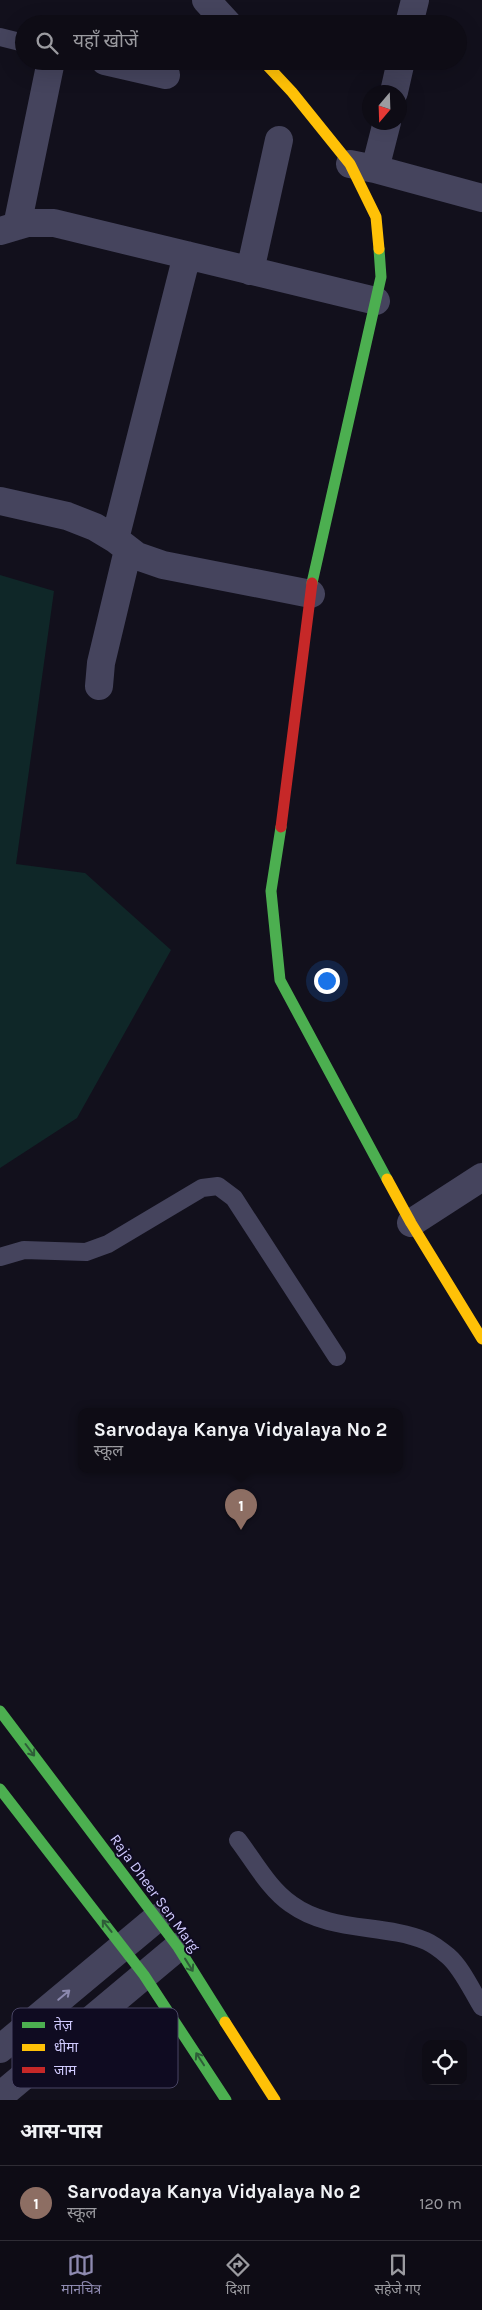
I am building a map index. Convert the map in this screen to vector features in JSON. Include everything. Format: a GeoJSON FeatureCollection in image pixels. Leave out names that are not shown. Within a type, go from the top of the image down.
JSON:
{"type":"FeatureCollection","features":[{"type":"Feature","properties":{"kind":"street"},"geometry":{"type":"LineString","coordinates":[[206,0],[220,15]]}},
{"type":"Feature","properties":{"kind":"street"},"geometry":{"type":"LineString","coordinates":[[411,15],[415,0]]}},
{"type":"Feature","properties":{"kind":"street"},"geometry":{"type":"LineString","coordinates":[[8,229],[49,70]]}},
{"type":"Feature","properties":{"kind":"street"},"geometry":{"type":"LineString","coordinates":[[144,70],[166,75]]}},
{"type":"Feature","properties":{"kind":"street"},"geometry":{"type":"LineString","coordinates":[[271,70],[362,167],[376,218],[381,277],[320,546],[311,594],[283,816],[271,891],[280,980],[411,1223],[482,1339]]}},
{"type":"Feature","properties":{"kind":"street"},"geometry":{"type":"LineString","coordinates":[[396,85],[399,70]]}},
{"type":"Feature","properties":{"kind":"street"},"geometry":{"type":"LineString","coordinates":[[362,167],[383,130]]}},
{"type":"Feature","properties":{"kind":"street"},"geometry":{"type":"LineString","coordinates":[[250,270],[280,140]]}},
{"type":"Feature","properties":{"kind":"street"},"geometry":{"type":"LineString","coordinates":[[362,167],[482,198]]}},
{"type":"Feature","properties":{"kind":"street"},"geometry":{"type":"LineString","coordinates":[[8,229],[27,223],[54,223],[376,301]]}},
{"type":"Feature","properties":{"kind":"street"},"geometry":{"type":"LineString","coordinates":[[99,686],[101,663],[121,544],[187,255]]}},
{"type":"Feature","properties":{"kind":"street"},"geometry":{"type":"LineString","coordinates":[[0,501],[67,516],[95,527],[137,556],[163,565],[311,594]]}},
{"type":"Feature","properties":{"kind":"street"},"geometry":{"type":"LineString","coordinates":[[411,1223],[482,1177]]}},
{"type":"Feature","properties":{"kind":"street","name":"Raja Dheer Sen Marg"},"geometry":{"type":"LineString","coordinates":[[0,1711],[178,1947],[275,2100]]}},
{"type":"Feature","properties":{"kind":"street"},"geometry":{"type":"LineString","coordinates":[[0,1789],[144,1974],[166,2008]]}},
{"type":"Feature","properties":{"kind":"street"},"geometry":{"type":"LineString","coordinates":[[49,2008],[157,1918]]}},
{"type":"Feature","properties":{"kind":"street"},"geometry":{"type":"LineString","coordinates":[[104,2008],[178,1947]]}},
{"type":"Feature","properties":{"kind":"street"},"geometry":{"type":"LineString","coordinates":[[178,2026],[226,2100]]}},
{"type":"Feature","properties":{"kind":"street"},"geometry":{"type":"LineString","coordinates":[[0,2049],[12,2039]]}},
{"type":"Feature","properties":{"kind":"street"},"geometry":{"type":"LineString","coordinates":[[0,2096],[12,2086]]}},
{"type":"Feature","properties":{"kind":"lane"},"geometry":{"type":"LineString","coordinates":[[0,37],[15,41]]}},
{"type":"Feature","properties":{"kind":"lane"},"geometry":{"type":"LineString","coordinates":[[0,1257],[24,1250],[86,1252],[108,1244],[202,1188],[218,1186],[234,1198],[337,1357]]}},
{"type":"Feature","properties":{"kind":"lane"},"geometry":{"type":"LineString","coordinates":[[238,1840],[275,1889],[290,1904],[307,1914],[332,1923],[405,1935],[428,1941],[450,1958],[482,2007]]}},
{"type":"Feature","properties":{"kind":"green space"},"geometry":{"type":"Polygon","coordinates":[[[0,575],[54,591],[16,864],[85,873],[171,950],[77,1118],[0,1168],[0,575]]]}},
{"type":"Feature","properties":{"kind":"traffic: fast"},"geometry":{"type":"LineString","coordinates":[[312,583],[381,277],[379,249]]}},
{"type":"Feature","properties":{"kind":"traffic: fast"},"geometry":{"type":"LineString","coordinates":[[281,827],[271,891],[280,980],[387,1179]]}},
{"type":"Feature","properties":{"kind":"traffic: fast"},"geometry":{"type":"LineString","coordinates":[[0,1711],[178,1947],[225,2022]]}},
{"type":"Feature","properties":{"kind":"traffic: fast"},"geometry":{"type":"LineString","coordinates":[[0,1789],[144,1975],[166,2008]]}},
{"type":"Feature","properties":{"kind":"traffic: fast"},"geometry":{"type":"LineString","coordinates":[[178,2027],[226,2100]]}},
{"type":"Feature","properties":{"kind":"traffic: slow"},"geometry":{"type":"LineString","coordinates":[[271,70],[292,92],[350,164],[376,217],[379,249]]}},
{"type":"Feature","properties":{"kind":"traffic: slow"},"geometry":{"type":"LineString","coordinates":[[387,1179],[411,1223],[482,1339]]}},
{"type":"Feature","properties":{"kind":"traffic: slow"},"geometry":{"type":"LineString","coordinates":[[225,2022],[275,2100]]}},
{"type":"Feature","properties":{"kind":"traffic: jam"},"geometry":{"type":"LineString","coordinates":[[281,827],[312,583]]}},
{"type":"Feature","properties":{"kind":"place","name":"Sarvodaya Kanya Vidyalaya No 2"},"geometry":{"type":"Point","coordinates":[241,1530]}}]}
